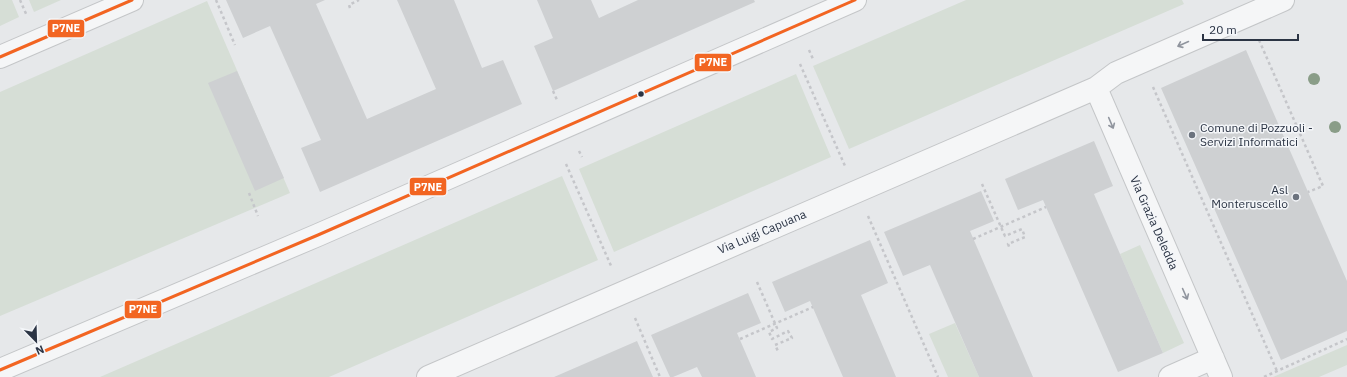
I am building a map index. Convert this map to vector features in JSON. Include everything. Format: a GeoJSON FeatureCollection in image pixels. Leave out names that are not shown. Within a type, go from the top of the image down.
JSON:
{"type":"FeatureCollection","features":[{"type":"Feature","properties":{"kind":"street"},"geometry":{"type":"LineString","coordinates":[[0,58],[132,0]]}},
{"type":"Feature","properties":{"kind":"street"},"geometry":{"type":"LineString","coordinates":[[0,370],[318,235],[855,0]]}},
{"type":"Feature","properties":{"kind":"street","name":"Via Luigi Capuana"},"geometry":{"type":"LineString","coordinates":[[428,377],[1096,88],[1116,73],[1283,0]]}},
{"type":"Feature","properties":{"kind":"street","name":"Via Grazia Deledda"},"geometry":{"type":"LineString","coordinates":[[1096,88],[1217,368],[1170,377]]}},
{"type":"Feature","properties":{"kind":"path"},"geometry":{"type":"LineString","coordinates":[[20,0],[30,21]]}},
{"type":"Feature","properties":{"kind":"path"},"geometry":{"type":"LineString","coordinates":[[216,0],[235,45]]}},
{"type":"Feature","properties":{"kind":"path"},"geometry":{"type":"LineString","coordinates":[[350,8],[349,5],[359,0]]}},
{"type":"Feature","properties":{"kind":"path"},"geometry":{"type":"LineString","coordinates":[[1257,36],[1323,186],[1308,192]]}},
{"type":"Feature","properties":{"kind":"path"},"geometry":{"type":"LineString","coordinates":[[800,64],[844,164]]}},
{"type":"Feature","properties":{"kind":"path"},"geometry":{"type":"LineString","coordinates":[[1151,83],[1277,371]]}},
{"type":"Feature","properties":{"kind":"path"},"geometry":{"type":"LineString","coordinates":[[566,164],[610,264]]}},
{"type":"Feature","properties":{"kind":"path"},"geometry":{"type":"LineString","coordinates":[[982,184],[1005,236],[1022,229],[1025,237],[1008,244],[1010,249]]}},
{"type":"Feature","properties":{"kind":"path"},"geometry":{"type":"LineString","coordinates":[[248,193],[258,216]]}},
{"type":"Feature","properties":{"kind":"path"},"geometry":{"type":"LineString","coordinates":[[973,239],[1046,207]]}},
{"type":"Feature","properties":{"kind":"path"},"geometry":{"type":"LineString","coordinates":[[874,231],[938,377]]}},
{"type":"Feature","properties":{"kind":"path"},"geometry":{"type":"LineString","coordinates":[[757,282],[777,328],[769,332],[772,338],[788,331],[792,338],[776,345],[778,350]]}},
{"type":"Feature","properties":{"kind":"path"},"geometry":{"type":"LineString","coordinates":[[740,339],[813,307]]}},
{"type":"Feature","properties":{"kind":"path"},"geometry":{"type":"LineString","coordinates":[[641,333],[660,377]]}},
{"type":"Feature","properties":{"kind":"path"},"geometry":{"type":"LineString","coordinates":[[1264,377],[1347,340]]}},
{"type":"Feature","properties":{"kind":"shaded area"},"geometry":{"type":"Polygon","coordinates":[[[0,0],[12,0],[19,17],[0,26],[0,0]]]}},
{"type":"Feature","properties":{"kind":"shaded area"},"geometry":{"type":"Polygon","coordinates":[[[29,0],[61,0],[34,12],[29,0]]]}},
{"type":"Feature","properties":{"kind":"shaded area"},"geometry":{"type":"Polygon","coordinates":[[[966,0],[1182,0],[1184,4],[849,149],[813,66],[966,0]]]}},
{"type":"Feature","properties":{"kind":"shaded area"},"geometry":{"type":"Polygon","coordinates":[[[207,1],[290,193],[0,316],[0,92],[207,1]]]}},
{"type":"Feature","properties":{"kind":"shaded area"},"geometry":{"type":"Polygon","coordinates":[[[796,74],[831,157],[614,252],[579,169],[796,74]]]}},
{"type":"Feature","properties":{"kind":"shaded area"},"geometry":{"type":"Polygon","coordinates":[[[562,176],[598,260],[329,377],[100,377],[562,176]]]}},
{"type":"Feature","properties":{"kind":"shaded area"},"geometry":{"type":"Polygon","coordinates":[[[1140,245],[1184,343],[1163,353],[1120,254],[1140,245]]]}},
{"type":"Feature","properties":{"kind":"shaded area"},"geometry":{"type":"Polygon","coordinates":[[[955,323],[979,377],[948,377],[929,334],[955,323]]]}},
{"type":"Feature","properties":{"kind":"shaded area"},"geometry":{"type":"Polygon","coordinates":[[[1347,345],[1347,365],[1319,377],[1273,377],[1347,345]]]}},
{"type":"Feature","properties":{"kind":"building"},"geometry":{"type":"Polygon","coordinates":[[[226,0],[325,0],[316,4],[367,119],[436,89],[397,0],[454,0],[482,68],[503,60],[522,104],[320,192],[301,148],[321,140],[270,26],[243,38],[226,0]]]}},
{"type":"Feature","properties":{"kind":"building"},"geometry":{"type":"Polygon","coordinates":[[[537,0],[591,0],[599,18],[638,0],[754,0],[755,2],[553,91],[534,46],[553,38],[537,0]]]}},
{"type":"Feature","properties":{"kind":"building"},"geometry":{"type":"Polygon","coordinates":[[[1246,50],[1347,281],[1347,331],[1281,360],[1161,88],[1246,50]]]}},
{"type":"Feature","properties":{"kind":"building"},"geometry":{"type":"Polygon","coordinates":[[[237,71],[284,178],[255,191],[208,83],[237,71]]]}},
{"type":"Feature","properties":{"kind":"building"},"geometry":{"type":"Polygon","coordinates":[[[1094,141],[1113,186],[1094,194],[1163,353],[1118,372],[1043,200],[1018,210],[1005,179],[1094,141]]]}},
{"type":"Feature","properties":{"kind":"building"},"geometry":{"type":"Polygon","coordinates":[[[981,191],[994,221],[970,231],[1033,377],[979,377],[930,265],[903,276],[884,232],[981,191]]]}},
{"type":"Feature","properties":{"kind":"building"},"geometry":{"type":"Polygon","coordinates":[[[870,240],[888,283],[861,295],[896,377],[843,377],[810,301],[785,312],[772,282],[870,240]]]}},
{"type":"Feature","properties":{"kind":"building"},"geometry":{"type":"Polygon","coordinates":[[[748,293],[761,323],[737,333],[756,377],[702,377],[697,367],[670,377],[651,335],[748,293]]]}},
{"type":"Feature","properties":{"kind":"building"},"geometry":{"type":"Polygon","coordinates":[[[637,341],[653,377],[554,377],[637,341]]]}},
{"type":"Feature","properties":{"kind":"transit line","name":"P7NE"},"geometry":{"type":"LineString","coordinates":[[0,57],[132,0]]}},
{"type":"Feature","properties":{"kind":"transit line","name":"P7NE"},"geometry":{"type":"LineString","coordinates":[[0,370],[318,235],[855,0]]}},
{"type":"Feature","properties":{"kind":"place","name":"Comune di Pozzuoli - Servizi Informatici"},"geometry":{"type":"Point","coordinates":[1192,135]}},
{"type":"Feature","properties":{"kind":"place","name":"Asl Monteruscello"},"geometry":{"type":"Point","coordinates":[1296,197]}}]}
